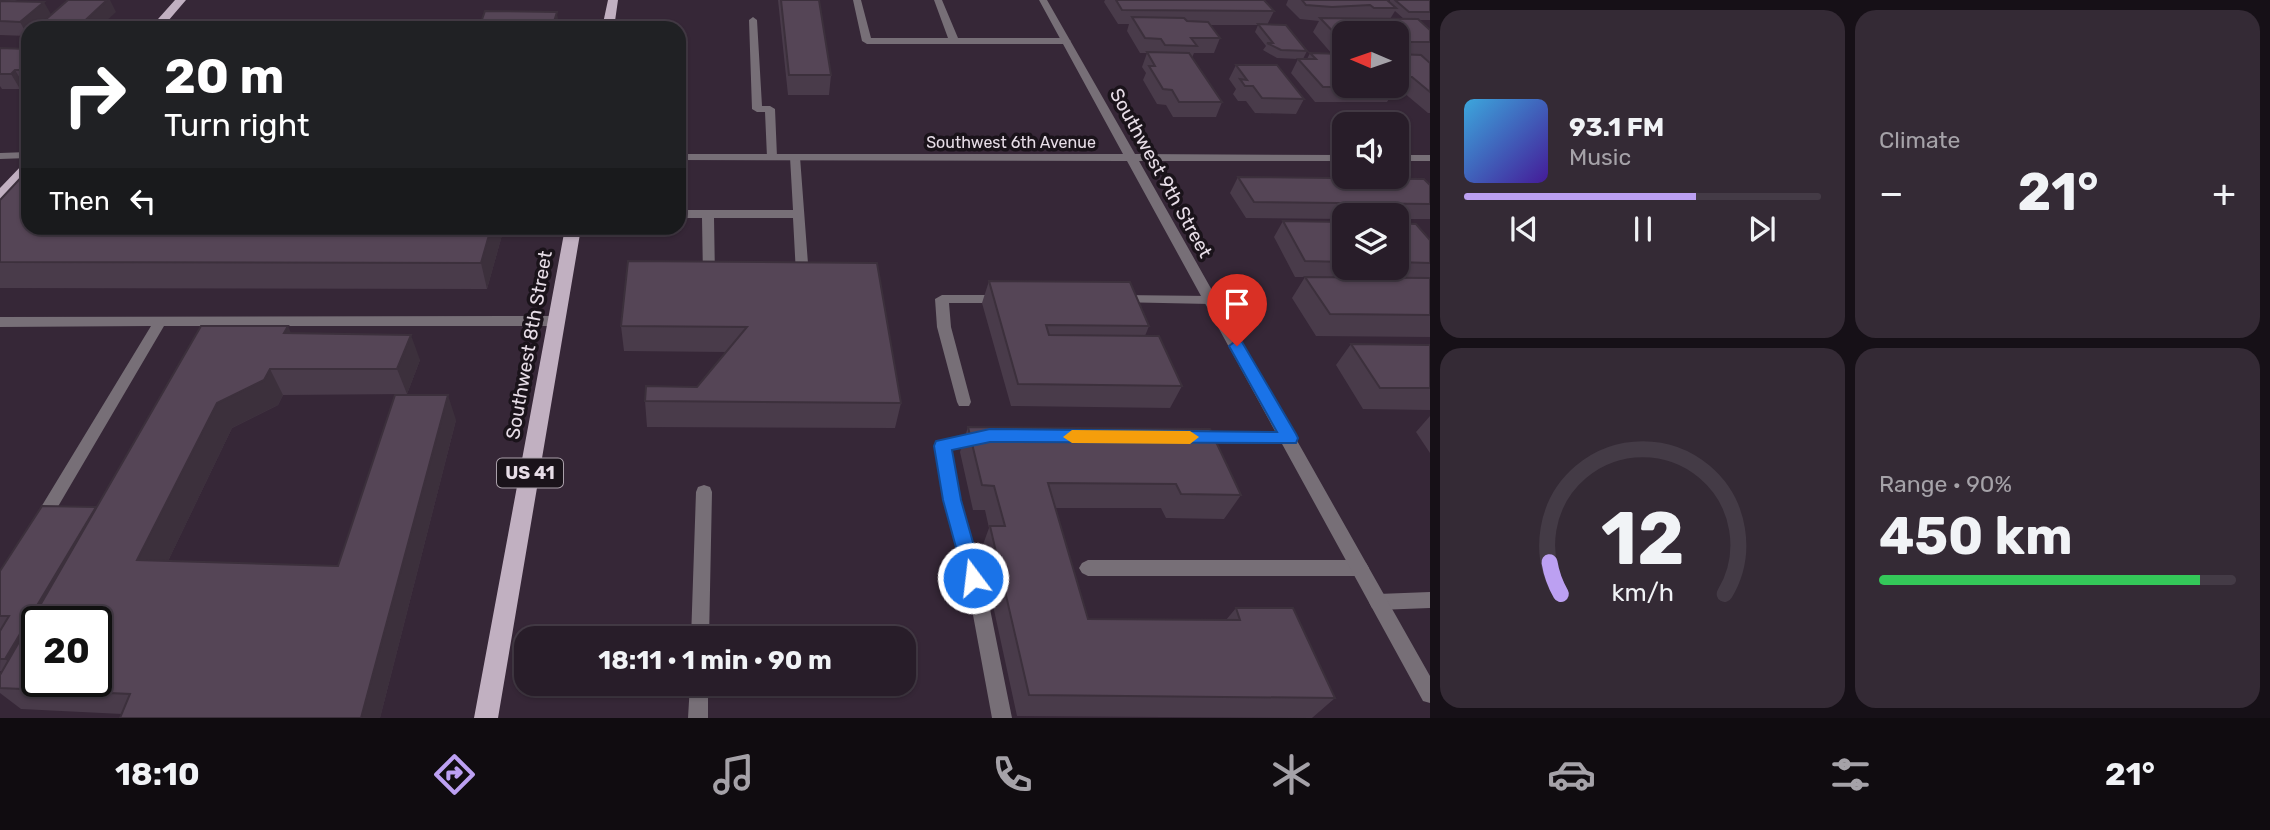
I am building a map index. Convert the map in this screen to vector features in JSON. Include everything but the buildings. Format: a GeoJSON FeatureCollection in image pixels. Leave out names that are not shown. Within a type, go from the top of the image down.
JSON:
{"type":"FeatureCollection","features":[{"type":"Feature","properties":{"kind":"main road"},"geometry":{"type":"LineString","coordinates":[[162,21],[181,0]]}},
{"type":"Feature","properties":{"kind":"main road"},"geometry":{"type":"LineString","coordinates":[[609,21],[613,0]]}},
{"type":"Feature","properties":{"kind":"main road"},"geometry":{"type":"LineString","coordinates":[[0,197],[21,174]]}},
{"type":"Feature","properties":{"kind":"main road","name":"Southwest 8th Street"},"geometry":{"type":"LineString","coordinates":[[486,718],[572,235]]}},
{"type":"Feature","properties":{"kind":"street"},"geometry":{"type":"LineString","coordinates":[[858,0],[867,41],[1066,41]]}},
{"type":"Feature","properties":{"kind":"street"},"geometry":{"type":"LineString","coordinates":[[938,0],[954,41]]}},
{"type":"Feature","properties":{"kind":"street","name":"Southwest 9th Street"},"geometry":{"type":"LineString","coordinates":[[1043,0],[1430,694]]}},
{"type":"Feature","properties":{"kind":"street"},"geometry":{"type":"LineString","coordinates":[[753,20],[757,109],[770,109],[772,157]]}},
{"type":"Feature","properties":{"kind":"street"},"geometry":{"type":"LineString","coordinates":[[0,156],[21,155]]}},
{"type":"Feature","properties":{"kind":"street","name":"Southwest 6th Avenue"},"geometry":{"type":"LineString","coordinates":[[686,157],[1332,158]]}},
{"type":"Feature","properties":{"kind":"street"},"geometry":{"type":"LineString","coordinates":[[789,277],[803,277],[795,158]]}},
{"type":"Feature","properties":{"kind":"street"},"geometry":{"type":"LineString","coordinates":[[1409,158],[1430,158]]}},
{"type":"Feature","properties":{"kind":"street"},"geometry":{"type":"LineString","coordinates":[[686,214],[799,214]]}},
{"type":"Feature","properties":{"kind":"street"},"geometry":{"type":"LineString","coordinates":[[708,214],[707,277],[721,277]]}},
{"type":"Feature","properties":{"kind":"street"},"geometry":{"type":"LineString","coordinates":[[964,402],[944,327],[942,299],[1022,299]]}},
{"type":"Feature","properties":{"kind":"street"},"geometry":{"type":"LineString","coordinates":[[1101,299],[1210,300]]}},
{"type":"Feature","properties":{"kind":"street"},"geometry":{"type":"LineString","coordinates":[[0,322],[557,321]]}},
{"type":"Feature","properties":{"kind":"street"},"geometry":{"type":"LineString","coordinates":[[35,531],[160,322]]}},
{"type":"Feature","properties":{"kind":"street"},"geometry":{"type":"LineString","coordinates":[[1002,718],[981,604],[952,500],[942,446],[953,441],[1003,436]]}},
{"type":"Feature","properties":{"kind":"street"},"geometry":{"type":"LineString","coordinates":[[1175,437],[1289,438]]}},
{"type":"Feature","properties":{"kind":"street"},"geometry":{"type":"LineString","coordinates":[[700,626],[704,492]]}},
{"type":"Feature","properties":{"kind":"street"},"geometry":{"type":"LineString","coordinates":[[1088,568],[1360,568]]}},
{"type":"Feature","properties":{"kind":"street"},"geometry":{"type":"LineString","coordinates":[[1378,601],[1430,600]]}},
{"type":"Feature","properties":{"kind":"street"},"geometry":{"type":"LineString","coordinates":[[698,718],[699,696]]}},
{"type":"Feature","properties":{"kind":"slow traffic"},"geometry":{"type":"LineString","coordinates":[[1072,437],[1190,437]]}},
{"type":"Feature","properties":{"kind":"route"},"geometry":{"type":"LineString","coordinates":[[973,578],[952,500],[942,446],[953,441],[990,436],[1289,438],[1237,346]]}}]}
